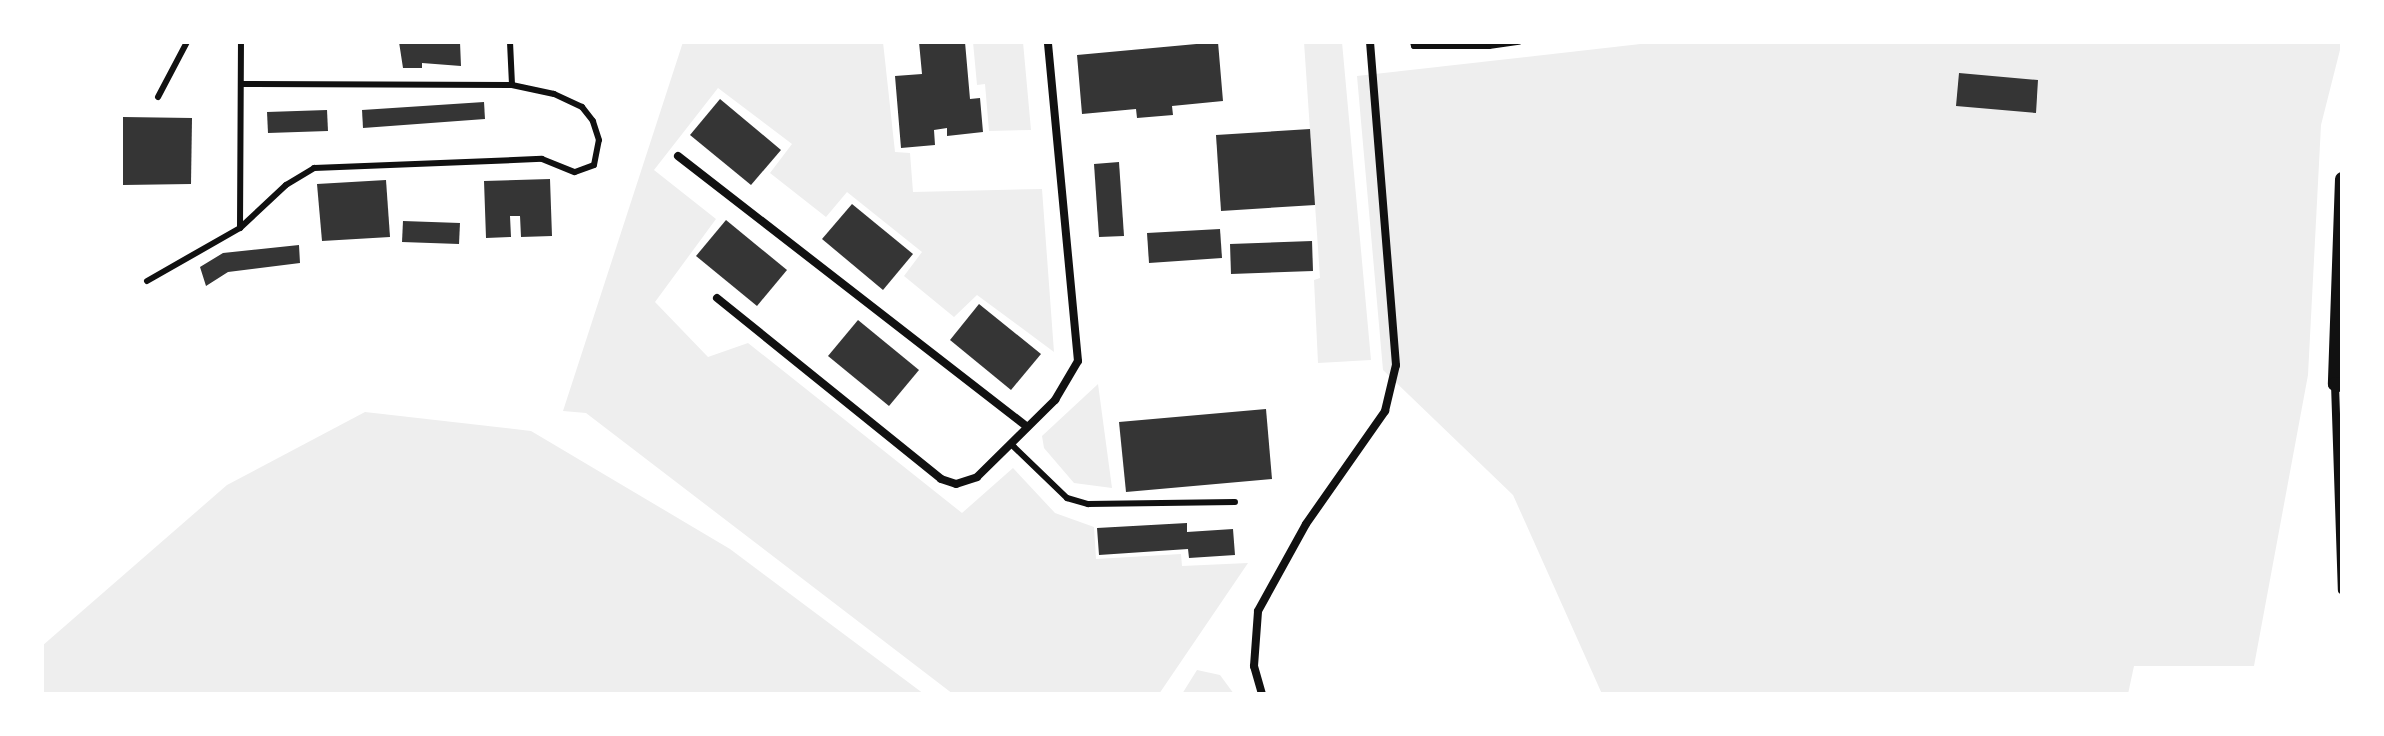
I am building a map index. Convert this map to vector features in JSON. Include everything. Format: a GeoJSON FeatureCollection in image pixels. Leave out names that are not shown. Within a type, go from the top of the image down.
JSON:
{"type":"FeatureCollection","features":[{"type":"Feature","properties":{"kind":"street"},"geometry":{"type":"LineString","coordinates":[[717,298],[948,483],[977,477],[1067,386],[1078,361],[1048,42]]}},
{"type":"Feature","properties":{"kind":"street"},"geometry":{"type":"LineString","coordinates":[[1262,694],[1254,666],[1258,611],[1306,524],[1385,411],[1396,365],[1370,42]]}},
{"type":"Feature","properties":{"kind":"street"},"geometry":{"type":"LineString","coordinates":[[678,156],[1027,427]]}},
{"type":"Feature","properties":{"kind":"street"},"geometry":{"type":"LineString","coordinates":[[2342,179],[2338,384],[2342,590]]}},
{"type":"Feature","properties":{"kind":"lane"},"geometry":{"type":"LineString","coordinates":[[158,97],[187,42]]}},
{"type":"Feature","properties":{"kind":"lane"},"geometry":{"type":"LineString","coordinates":[[240,228],[241,42]]}},
{"type":"Feature","properties":{"kind":"lane"},"geometry":{"type":"LineString","coordinates":[[510,42],[512,85]]}},
{"type":"Feature","properties":{"kind":"lane"},"geometry":{"type":"LineString","coordinates":[[1413,42],[1414,46],[1489,46],[1519,42]]}},
{"type":"Feature","properties":{"kind":"lane"},"geometry":{"type":"LineString","coordinates":[[147,281],[240,228],[286,185],[314,168],[542,159],[575,172],[594,165],[599,140],[582,107],[554,94],[512,85],[241,84]]}},
{"type":"Feature","properties":{"kind":"lane"},"geometry":{"type":"LineString","coordinates":[[1011,444],[1067,498],[1088,504],[1235,502]]}},
{"type":"Feature","properties":{"kind":"shaded area"},"geometry":{"type":"Polygon","coordinates":[[[683,42],[883,42],[895,152],[910,153],[913,192],[1042,189],[1054,352],[977,295],[954,317],[904,276],[922,252],[847,192],[826,217],[770,173],[792,144],[718,88],[654,170],[716,219],[655,302],[708,357],[748,343],[962,513],[1013,468],[1055,513],[1094,527],[1096,559],[1181,554],[1182,566],[1248,563],[1159,694],[953,694],[586,413],[563,411],[683,42]]]}},
{"type":"Feature","properties":{"kind":"shaded area"},"geometry":{"type":"Polygon","coordinates":[[[973,42],[1023,42],[1031,130],[989,131],[985,84],[977,85],[973,42]]]}},
{"type":"Feature","properties":{"kind":"shaded area"},"geometry":{"type":"Polygon","coordinates":[[[1304,42],[1342,42],[1371,360],[1318,363],[1314,280],[1320,278],[1304,42]]]}},
{"type":"Feature","properties":{"kind":"shaded area"},"geometry":{"type":"Polygon","coordinates":[[[1658,42],[2342,42],[2321,125],[2308,375],[2254,666],[2134,666],[2128,694],[1602,694],[1513,495],[1383,370],[1357,76],[1658,42]]]}},
{"type":"Feature","properties":{"kind":"shaded area"},"geometry":{"type":"Polygon","coordinates":[[[1098,384],[1112,488],[1074,483],[1044,448],[1042,436],[1098,384]]]}},
{"type":"Feature","properties":{"kind":"shaded area"},"geometry":{"type":"Polygon","coordinates":[[[365,412],[531,431],[730,549],[924,694],[42,694],[42,646],[227,485],[365,412]]]}},
{"type":"Feature","properties":{"kind":"shaded area"},"geometry":{"type":"Polygon","coordinates":[[[1197,670],[1220,675],[1234,694],[1182,694],[1197,670]]]}},
{"type":"Feature","properties":{"kind":"building"},"geometry":{"type":"Polygon","coordinates":[[[399,42],[460,42],[461,66],[422,63],[422,68],[403,68],[399,42]]]}},
{"type":"Feature","properties":{"kind":"building"},"geometry":{"type":"Polygon","coordinates":[[[919,42],[965,42],[970,99],[980,98],[983,132],[947,136],[947,128],[934,130],[935,145],[901,148],[895,76],[922,74],[919,42]]]}},
{"type":"Feature","properties":{"kind":"building"},"geometry":{"type":"Polygon","coordinates":[[[1218,42],[1223,101],[1172,106],[1173,115],[1137,118],[1136,109],[1082,114],[1077,55],[1218,42]]]}},
{"type":"Feature","properties":{"kind":"building"},"geometry":{"type":"Polygon","coordinates":[[[1959,73],[2038,80],[2036,113],[1956,106],[1959,73]]]}},
{"type":"Feature","properties":{"kind":"building"},"geometry":{"type":"Polygon","coordinates":[[[720,99],[781,150],[751,185],[690,135],[720,99]]]}},
{"type":"Feature","properties":{"kind":"building"},"geometry":{"type":"Polygon","coordinates":[[[484,102],[485,119],[363,128],[362,110],[484,102]]]}},
{"type":"Feature","properties":{"kind":"building"},"geometry":{"type":"Polygon","coordinates":[[[327,110],[328,131],[268,133],[267,112],[327,110]]]}},
{"type":"Feature","properties":{"kind":"building"},"geometry":{"type":"Polygon","coordinates":[[[123,117],[192,118],[191,184],[123,185],[123,117]]]}},
{"type":"Feature","properties":{"kind":"building"},"geometry":{"type":"Polygon","coordinates":[[[1310,129],[1315,205],[1221,211],[1216,135],[1310,129]]]}},
{"type":"Feature","properties":{"kind":"building"},"geometry":{"type":"Polygon","coordinates":[[[1119,162],[1124,236],[1099,237],[1094,164],[1119,162]]]}},
{"type":"Feature","properties":{"kind":"building"},"geometry":{"type":"Polygon","coordinates":[[[550,179],[552,236],[521,237],[520,216],[510,216],[511,237],[486,238],[484,181],[550,179]]]}},
{"type":"Feature","properties":{"kind":"building"},"geometry":{"type":"Polygon","coordinates":[[[386,180],[390,237],[322,241],[317,184],[386,180]]]}},
{"type":"Feature","properties":{"kind":"building"},"geometry":{"type":"Polygon","coordinates":[[[852,204],[913,254],[883,290],[822,239],[852,204]]]}},
{"type":"Feature","properties":{"kind":"building"},"geometry":{"type":"Polygon","coordinates":[[[726,220],[787,270],[757,306],[696,256],[726,220]]]}},
{"type":"Feature","properties":{"kind":"building"},"geometry":{"type":"Polygon","coordinates":[[[403,221],[460,223],[459,244],[402,242],[403,221]]]}},
{"type":"Feature","properties":{"kind":"building"},"geometry":{"type":"Polygon","coordinates":[[[1220,229],[1222,258],[1149,263],[1147,233],[1220,229]]]}},
{"type":"Feature","properties":{"kind":"building"},"geometry":{"type":"Polygon","coordinates":[[[1312,241],[1313,271],[1231,274],[1230,244],[1312,241]]]}},
{"type":"Feature","properties":{"kind":"building"},"geometry":{"type":"Polygon","coordinates":[[[299,245],[300,263],[228,272],[206,286],[200,267],[223,253],[299,245]]]}},
{"type":"Feature","properties":{"kind":"building"},"geometry":{"type":"Polygon","coordinates":[[[979,304],[1041,354],[1011,390],[950,340],[979,304]]]}},
{"type":"Feature","properties":{"kind":"building"},"geometry":{"type":"Polygon","coordinates":[[[858,320],[919,370],[889,406],[828,356],[858,320]]]}},
{"type":"Feature","properties":{"kind":"building"},"geometry":{"type":"Polygon","coordinates":[[[1266,409],[1272,479],[1126,492],[1119,422],[1266,409]]]}},
{"type":"Feature","properties":{"kind":"building"},"geometry":{"type":"Polygon","coordinates":[[[1187,523],[1187,532],[1233,529],[1235,555],[1189,558],[1188,549],[1099,555],[1097,528],[1187,523]]]}}]}
